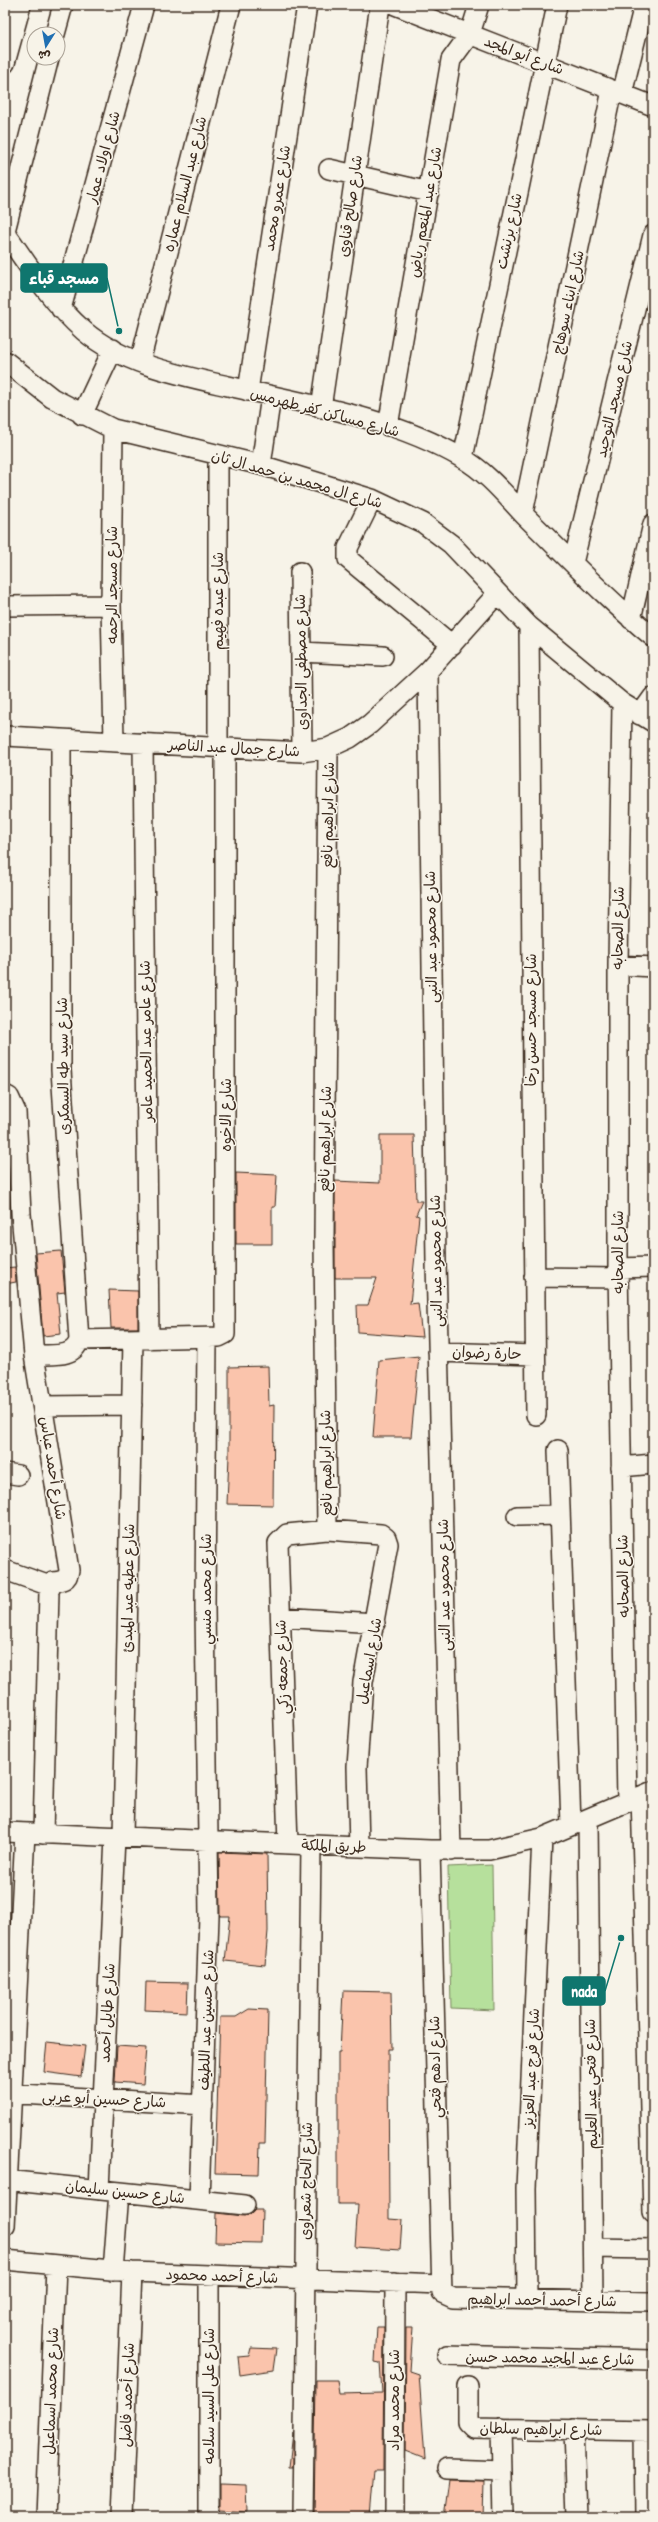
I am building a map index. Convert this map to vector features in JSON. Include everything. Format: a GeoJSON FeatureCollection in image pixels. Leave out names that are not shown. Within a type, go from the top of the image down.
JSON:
{"type":"FeatureCollection","features":[{"type":"Feature","properties":{"kind":"street"},"geometry":{"type":"LineString","coordinates":[[5,63],[21,5]]}},
{"type":"Feature","properties":{"kind":"street"},"geometry":{"type":"LineString","coordinates":[[57,26],[63,5]]}},
{"type":"Feature","properties":{"kind":"street","name":"شارع اولاد عمار"},"geometry":{"type":"LineString","coordinates":[[61,309],[144,5]]}},
{"type":"Feature","properties":{"kind":"street","name":"شارع عبد السلام عماره"},"geometry":{"type":"LineString","coordinates":[[140,362],[231,5]]}},
{"type":"Feature","properties":{"kind":"street","name":"شارع عمرو محمد"},"geometry":{"type":"LineString","coordinates":[[248,391],[307,5]]}},
{"type":"Feature","properties":{"kind":"street","name":"شارع صالح قناوى"},"geometry":{"type":"LineString","coordinates":[[321,408],[380,5]]}},
{"type":"Feature","properties":{"kind":"street","name":"شارع أبو المجد"},"geometry":{"type":"LineString","coordinates":[[395,5],[653,106]]}},
{"type":"Feature","properties":{"kind":"street","name":"شارع عبد المنعم رياض"},"geometry":{"type":"LineString","coordinates":[[388,426],[451,60],[470,34],[479,5]]}},
{"type":"Feature","properties":{"kind":"street","name":"شارع برنشت"},"geometry":{"type":"LineString","coordinates":[[463,458],[543,62],[557,5]]}},
{"type":"Feature","properties":{"kind":"street","name":"شارع ابناء سوهاج"},"geometry":{"type":"LineString","coordinates":[[523,513],[617,92],[644,5]]}},
{"type":"Feature","properties":{"kind":"street"},"geometry":{"type":"LineString","coordinates":[[5,232],[47,66]]}},
{"type":"Feature","properties":{"kind":"street"},"geometry":{"type":"LineString","coordinates":[[329,170],[429,192]]}},
{"type":"Feature","properties":{"kind":"street","name":"شارع مساكن كفر طهرمس"},"geometry":{"type":"LineString","coordinates":[[5,232],[61,309],[85,332],[113,349],[140,362],[194,378],[321,408],[388,426],[463,458],[486,477],[631,619],[653,637]]}},
{"type":"Feature","properties":{"kind":"street","name":"شارع مسجد التوحيد"},"geometry":{"type":"LineString","coordinates":[[573,563],[653,235]]}},
{"type":"Feature","properties":{"kind":"street"},"geometry":{"type":"LineString","coordinates":[[82,415],[113,349]]}},
{"type":"Feature","properties":{"kind":"street","name":"شارع ال محمد بن حمد ال ثان"},"geometry":{"type":"LineString","coordinates":[[5,361],[52,398],[82,415],[113,429],[261,465],[372,499],[423,523],[451,544],[529,626],[622,703],[647,719]]}},
{"type":"Feature","properties":{"kind":"street"},"geometry":{"type":"LineString","coordinates":[[261,465],[271,396]]}},
{"type":"Feature","properties":{"kind":"street","name":"شارع مسجد الرحمه"},"geometry":{"type":"LineString","coordinates":[[113,429],[111,605],[114,742]]}},
{"type":"Feature","properties":{"kind":"street","name":"شارع عبده فهيم"},"geometry":{"type":"LineString","coordinates":[[218,455],[222,748]]}},
{"type":"Feature","properties":{"kind":"street"},"geometry":{"type":"LineString","coordinates":[[372,499],[348,548],[348,559],[452,645]]}},
{"type":"Feature","properties":{"kind":"street"},"geometry":{"type":"LineString","coordinates":[[631,619],[653,524]]}},
{"type":"Feature","properties":{"kind":"street","name":"شارع مصطفى الجداوى"},"geometry":{"type":"LineString","coordinates":[[300,572],[302,752]]}},
{"type":"Feature","properties":{"kind":"street","name":"شارع جمال عبد الناصر"},"geometry":{"type":"LineString","coordinates":[[5,736],[302,752],[328,748],[350,738],[370,724],[428,671],[498,594]]}},
{"type":"Feature","properties":{"kind":"street"},"geometry":{"type":"LineString","coordinates":[[5,606],[111,605]]}},
{"type":"Feature","properties":{"kind":"street","name":"شارع مسجد حسن رخا"},"geometry":{"type":"LineString","coordinates":[[529,626],[536,1415]]}},
{"type":"Feature","properties":{"kind":"street"},"geometry":{"type":"LineString","coordinates":[[301,652],[384,656]]}},
{"type":"Feature","properties":{"kind":"street","name":"شارع محمود عبد النبى"},"geometry":{"type":"LineString","coordinates":[[428,671],[438,1352],[451,1851]]}},
{"type":"Feature","properties":{"kind":"street"},"geometry":{"type":"LineString","coordinates":[[647,719],[653,697]]}},
{"type":"Feature","properties":{"kind":"street","name":"شارع الصحابه"},"geometry":{"type":"LineString","coordinates":[[622,703],[618,965],[618,1273],[621,1467],[640,1796],[651,2037],[653,2213]]}},
{"type":"Feature","properties":{"kind":"street","name":"شارع سيد طه السمكرى"},"geometry":{"type":"LineString","coordinates":[[62,739],[61,1070],[79,1340]]}},
{"type":"Feature","properties":{"kind":"street","name":"شارع عامر عبد الحميد عامر"},"geometry":{"type":"LineString","coordinates":[[141,1339],[143,743]]}},
{"type":"Feature","properties":{"kind":"street","name":"شارع الاخوه"},"geometry":{"type":"LineString","coordinates":[[79,1340],[207,1338],[223,1337],[226,1331],[222,748]]}},
{"type":"Feature","properties":{"kind":"street","name":"شارع ابراهيم نافع"},"geometry":{"type":"LineString","coordinates":[[327,1530],[324,1233],[328,748]]}},
{"type":"Feature","properties":{"kind":"street"},"geometry":{"type":"LineString","coordinates":[[618,965],[653,967]]}},
{"type":"Feature","properties":{"kind":"street","name":"شارع أحمد عباس"},"geometry":{"type":"LineString","coordinates":[[5,1095],[9,1097],[16,1112],[21,1214],[34,1355],[69,1570],[68,1576],[64,1581],[53,1582],[50,1586]]}},
{"type":"Feature","properties":{"kind":"street"},"geometry":{"type":"LineString","coordinates":[[534,1277],[618,1273],[653,1267]]}},
{"type":"Feature","properties":{"kind":"street","name":"شارع محمد منسي"},"geometry":{"type":"LineString","coordinates":[[207,1338],[205,1607],[208,1841]]}},
{"type":"Feature","properties":{"kind":"street","name":"شارع عطيه عبد المبدئ"},"geometry":{"type":"LineString","coordinates":[[119,1837],[132,1405],[141,1339]]}},
{"type":"Feature","properties":{"kind":"street"},"geometry":{"type":"LineString","coordinates":[[34,1355],[69,1353],[77,1346],[79,1340]]}},
{"type":"Feature","properties":{"kind":"street","name":"حارة رضوان"},"geometry":{"type":"LineString","coordinates":[[438,1352],[535,1355]]}},
{"type":"Feature","properties":{"kind":"street"},"geometry":{"type":"LineString","coordinates":[[43,1406],[132,1405]]}},
{"type":"Feature","properties":{"kind":"street","name":"شارع فتحي عبد العليم"},"geometry":{"type":"LineString","coordinates":[[558,1450],[560,1515],[579,1822],[593,2248],[593,2301]]}},
{"type":"Feature","properties":{"kind":"street"},"geometry":{"type":"LineString","coordinates":[[621,1467],[653,1464]]}},
{"type":"Feature","properties":{"kind":"street"},"geometry":{"type":"LineString","coordinates":[[517,1516],[560,1515]]}},
{"type":"Feature","properties":{"kind":"street","name":"شارع جمعه زكي"},"geometry":{"type":"LineString","coordinates":[[288,1844],[280,1539],[287,1534],[327,1530]]}},
{"type":"Feature","properties":{"kind":"street","name":"شارع اسماعيل"},"geometry":{"type":"LineString","coordinates":[[327,1530],[381,1534],[386,1538],[388,1544],[375,1623],[363,1682],[357,1767],[359,1847]]}},
{"type":"Feature","properties":{"kind":"street"},"geometry":{"type":"LineString","coordinates":[[5,1570],[50,1586],[48,1597],[34,1833],[8,2093],[5,2226]]}},
{"type":"Feature","properties":{"kind":"street"},"geometry":{"type":"LineString","coordinates":[[281,1617],[375,1623]]}},
{"type":"Feature","properties":{"kind":"street","name":"طريق الملكة"},"geometry":{"type":"LineString","coordinates":[[5,1832],[451,1851],[489,1850],[542,1838],[640,1796]]}},
{"type":"Feature","properties":{"kind":"street","name":"شارع طايل أحمد"},"geometry":{"type":"LineString","coordinates":[[99,2190],[119,1837]]}},
{"type":"Feature","properties":{"kind":"street","name":"شارع فرج عبد العزيز"},"geometry":{"type":"LineString","coordinates":[[527,2300],[526,2188],[542,1838]]}},
{"type":"Feature","properties":{"kind":"street","name":"شارع حسين عبد اللطيف"},"geometry":{"type":"LineString","coordinates":[[199,2200],[209,1916],[208,1841]]}},
{"type":"Feature","properties":{"kind":"street","name":"شارع الحاج شعراوى"},"geometry":{"type":"LineString","coordinates":[[303,2517],[311,1845]]}},
{"type":"Feature","properties":{"kind":"street","name":"شارع ادهم فتحي"},"geometry":{"type":"LineString","coordinates":[[430,1850],[440,2284]]}},
{"type":"Feature","properties":{"kind":"street","name":"شارع حسين أبو عربى"},"geometry":{"type":"LineString","coordinates":[[8,2093],[203,2105]]}},
{"type":"Feature","properties":{"kind":"street","name":"شارع حسين سليمان"},"geometry":{"type":"LineString","coordinates":[[6,2180],[245,2205]]}},
{"type":"Feature","properties":{"kind":"street","name":"شارع أحمد فاضل"},"geometry":{"type":"LineString","coordinates":[[119,2192],[123,2272],[122,2517]]}},
{"type":"Feature","properties":{"kind":"street"},"geometry":{"type":"LineString","coordinates":[[593,2248],[653,2249]]}},
{"type":"Feature","properties":{"kind":"street","name":"شارع أحمد محمود"},"geometry":{"type":"LineString","coordinates":[[5,2260],[123,2272],[440,2284]]}},
{"type":"Feature","properties":{"kind":"street","name":"شارع محمد اسماعيل"},"geometry":{"type":"LineString","coordinates":[[46,2517],[56,2266]]}},
{"type":"Feature","properties":{"kind":"street","name":"شارع على السيد سلامه"},"geometry":{"type":"LineString","coordinates":[[209,2275],[209,2517]]}},
{"type":"Feature","properties":{"kind":"street","name":"شارع محمد مراد"},"geometry":{"type":"LineString","coordinates":[[394,2517],[395,2282]]}},
{"type":"Feature","properties":{"kind":"street","name":"شارع أحمد أحمد ابراهيم"},"geometry":{"type":"LineString","coordinates":[[440,2284],[442,2293],[448,2298],[653,2302]]}},
{"type":"Feature","properties":{"kind":"street","name":"شارع عبد المجيد محمد حسن"},"geometry":{"type":"LineString","coordinates":[[447,2356],[653,2360]]}},
{"type":"Feature","properties":{"kind":"street","name":"شارع ابراهيم سلطان"},"geometry":{"type":"LineString","coordinates":[[468,2386],[468,2423],[470,2426],[648,2431]]}},
{"type":"Feature","properties":{"kind":"street"},"geometry":{"type":"LineString","coordinates":[[501,2428],[503,2517]]}},
{"type":"Feature","properties":{"kind":"street"},"geometry":{"type":"LineString","coordinates":[[574,2429],[577,2517]]}},
{"type":"Feature","properties":{"kind":"street"},"geometry":{"type":"LineString","coordinates":[[645,2517],[648,2431]]}},
{"type":"Feature","properties":{"kind":"street"},"geometry":{"type":"LineString","coordinates":[[446,2469],[502,2471]]}},
{"type":"Feature","properties":{"kind":"green space"},"geometry":{"type":"Polygon","coordinates":[[[492,1865],[494,2010],[451,2008],[448,1867],[492,1865]]]}},
{"type":"Feature","properties":{"kind":"building"},"geometry":{"type":"Polygon","coordinates":[[[380,1135],[414,1135],[416,1201],[422,1201],[416,1215],[419,1216],[410,1304],[418,1303],[422,1337],[358,1332],[357,1305],[368,1305],[377,1278],[335,1278],[335,1181],[380,1183],[380,1135]]]}},
{"type":"Feature","properties":{"kind":"building"},"geometry":{"type":"Polygon","coordinates":[[[236,1173],[277,1175],[275,1207],[272,1207],[272,1244],[236,1244],[236,1173]]]}},
{"type":"Feature","properties":{"kind":"building"},"geometry":{"type":"Polygon","coordinates":[[[61,1251],[65,1292],[57,1293],[61,1334],[43,1336],[36,1253],[61,1251]]]}},
{"type":"Feature","properties":{"kind":"building"},"geometry":{"type":"Polygon","coordinates":[[[15,1267],[16,1282],[5,1284],[5,1268],[15,1267]]]}},
{"type":"Feature","properties":{"kind":"building"},"geometry":{"type":"Polygon","coordinates":[[[109,1290],[138,1291],[138,1328],[111,1328],[109,1290]]]}},
{"type":"Feature","properties":{"kind":"building"},"geometry":{"type":"Polygon","coordinates":[[[419,1356],[411,1437],[373,1437],[379,1360],[419,1356]]]}},
{"type":"Feature","properties":{"kind":"building"},"geometry":{"type":"Polygon","coordinates":[[[268,1366],[269,1406],[274,1405],[273,1505],[227,1504],[229,1456],[229,1367],[268,1366]]]}},
{"type":"Feature","properties":{"kind":"building"},"geometry":{"type":"Polygon","coordinates":[[[219,1852],[267,1854],[268,1931],[265,1965],[225,1961],[230,1916],[220,1916],[219,1852]]]}},
{"type":"Feature","properties":{"kind":"building"},"geometry":{"type":"Polygon","coordinates":[[[146,1982],[188,1983],[187,2012],[145,2010],[146,1982]]]}},
{"type":"Feature","properties":{"kind":"building"},"geometry":{"type":"Polygon","coordinates":[[[343,1991],[391,1992],[392,2049],[388,2049],[389,2219],[402,2220],[400,2250],[355,2247],[358,2204],[338,2204],[338,2052],[340,2052],[343,1991]]]}},
{"type":"Feature","properties":{"kind":"building"},"geometry":{"type":"Polygon","coordinates":[[[249,2009],[268,2010],[265,2143],[260,2143],[259,2174],[215,2173],[220,2017],[236,2017],[249,2009]]]}},
{"type":"Feature","properties":{"kind":"building"},"geometry":{"type":"Polygon","coordinates":[[[47,2042],[85,2046],[81,2077],[44,2072],[47,2042]]]}},
{"type":"Feature","properties":{"kind":"building"},"geometry":{"type":"Polygon","coordinates":[[[117,2046],[146,2048],[143,2084],[115,2082],[117,2046]]]}},
{"type":"Feature","properties":{"kind":"building"},"geometry":{"type":"Polygon","coordinates":[[[255,2210],[262,2210],[261,2243],[215,2242],[216,2213],[244,2216],[250,2215],[255,2210]]]}},
{"type":"Feature","properties":{"kind":"building"},"geometry":{"type":"Polygon","coordinates":[[[377,2327],[384,2327],[383,2470],[373,2470],[369,2517],[314,2517],[316,2380],[337,2380],[339,2394],[382,2393],[380,2363],[375,2362],[377,2327]]]}},
{"type":"Feature","properties":{"kind":"building"},"geometry":{"type":"Polygon","coordinates":[[[406,2327],[413,2327],[410,2371],[419,2374],[425,2459],[405,2451],[406,2327]]]}},
{"type":"Feature","properties":{"kind":"building"},"geometry":{"type":"Polygon","coordinates":[[[251,2348],[276,2349],[273,2370],[240,2375],[238,2357],[249,2356],[251,2348]]]}},
{"type":"Feature","properties":{"kind":"building"},"geometry":{"type":"Polygon","coordinates":[[[293,2433],[293,2467],[289,2467],[293,2433]]]}},
{"type":"Feature","properties":{"kind":"building"},"geometry":{"type":"Polygon","coordinates":[[[450,2480],[484,2481],[483,2517],[445,2517],[450,2480]]]}},
{"type":"Feature","properties":{"kind":"building"},"geometry":{"type":"Polygon","coordinates":[[[220,2484],[246,2485],[247,2512],[220,2510],[220,2484]]]}},
{"type":"Feature","properties":{"kind":"place","name":"مسجد قباء"},"geometry":{"type":"Point","coordinates":[119,331]}},
{"type":"Feature","properties":{"kind":"place","name":"nada"},"geometry":{"type":"Point","coordinates":[621,1938]}}]}
